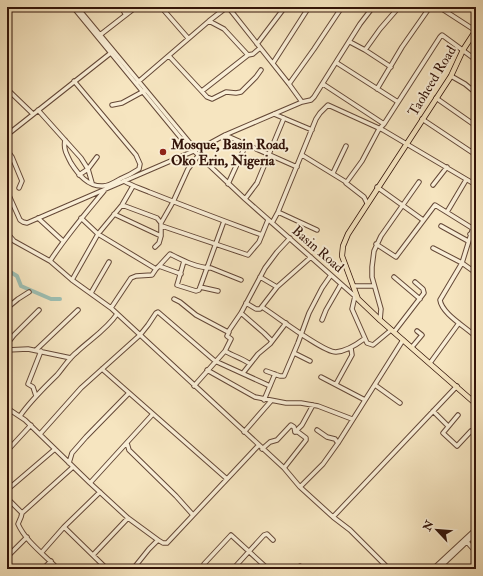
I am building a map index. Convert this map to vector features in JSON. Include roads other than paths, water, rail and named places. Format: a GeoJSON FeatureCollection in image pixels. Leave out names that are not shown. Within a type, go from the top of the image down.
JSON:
{"type":"FeatureCollection","features":[{"type":"Feature","properties":{"kind":"main road","name":"Taoheed Road"},"geometry":{"type":"LineString","coordinates":[[357,298],[342,256],[343,246],[348,234],[377,187],[451,76],[463,50],[476,30]]}},
{"type":"Feature","properties":{"kind":"main road","name":"Basin Road"},"geometry":{"type":"LineString","coordinates":[[357,298],[476,404]]}},
{"type":"Feature","properties":{"kind":"street","name":"Basin Road"},"geometry":{"type":"LineString","coordinates":[[73,7],[138,82],[186,145],[193,150]]}},
{"type":"Feature","properties":{"kind":"street","name":"Basin Road"},"geometry":{"type":"LineString","coordinates":[[77,7],[112,52],[190,143],[198,156],[357,298]]}},
{"type":"Feature","properties":{"kind":"street"},"geometry":{"type":"LineString","coordinates":[[120,7],[126,15]]}},
{"type":"Feature","properties":{"kind":"street"},"geometry":{"type":"LineString","coordinates":[[100,35],[136,7]]}},
{"type":"Feature","properties":{"kind":"street"},"geometry":{"type":"LineString","coordinates":[[161,7],[188,38]]}},
{"type":"Feature","properties":{"kind":"street"},"geometry":{"type":"LineString","coordinates":[[138,82],[188,38],[227,7],[273,63],[302,102]]}},
{"type":"Feature","properties":{"kind":"street"},"geometry":{"type":"LineString","coordinates":[[257,44],[285,7]]}},
{"type":"Feature","properties":{"kind":"street"},"geometry":{"type":"LineString","coordinates":[[273,63],[309,7]]}},
{"type":"Feature","properties":{"kind":"street"},"geometry":{"type":"LineString","coordinates":[[289,84],[342,7]]}},
{"type":"Feature","properties":{"kind":"street"},"geometry":{"type":"LineString","coordinates":[[7,190],[21,221],[27,223],[105,190],[225,135],[302,102],[311,100],[337,63],[360,24],[373,7]]}},
{"type":"Feature","properties":{"kind":"street"},"geometry":{"type":"LineString","coordinates":[[365,50],[380,29],[399,7]]}},
{"type":"Feature","properties":{"kind":"street"},"geometry":{"type":"LineString","coordinates":[[377,89],[402,47],[430,7]]}},
{"type":"Feature","properties":{"kind":"street"},"geometry":{"type":"LineString","coordinates":[[438,7],[476,30]]}},
{"type":"Feature","properties":{"kind":"street"},"geometry":{"type":"LineString","coordinates":[[209,21],[224,29],[248,56]]}},
{"type":"Feature","properties":{"kind":"street"},"geometry":{"type":"LineString","coordinates":[[346,184],[362,161],[379,129],[384,124],[442,35],[476,60]]}},
{"type":"Feature","properties":{"kind":"street"},"geometry":{"type":"LineString","coordinates":[[350,42],[391,67]]}},
{"type":"Feature","properties":{"kind":"street"},"geometry":{"type":"LineString","coordinates":[[202,91],[260,48]]}},
{"type":"Feature","properties":{"kind":"street"},"geometry":{"type":"LineString","coordinates":[[7,134],[112,52]]}},
{"type":"Feature","properties":{"kind":"street"},"geometry":{"type":"LineString","coordinates":[[169,56],[207,97],[212,100],[226,92],[241,92],[256,78],[261,70]]}},
{"type":"Feature","properties":{"kind":"street"},"geometry":{"type":"LineString","coordinates":[[337,63],[398,102]]}},
{"type":"Feature","properties":{"kind":"street"},"geometry":{"type":"LineString","coordinates":[[451,76],[465,84],[476,93]]}},
{"type":"Feature","properties":{"kind":"street"},"geometry":{"type":"LineString","coordinates":[[65,140],[64,147],[79,175],[86,181],[102,186],[108,185],[139,169],[140,164],[136,155],[74,81]]}},
{"type":"Feature","properties":{"kind":"street"},"geometry":{"type":"LineString","coordinates":[[322,84],[384,124]]}},
{"type":"Feature","properties":{"kind":"street"},"geometry":{"type":"LineString","coordinates":[[7,89],[33,114]]}},
{"type":"Feature","properties":{"kind":"street"},"geometry":{"type":"LineString","coordinates":[[112,105],[122,103],[144,90]]}},
{"type":"Feature","properties":{"kind":"street"},"geometry":{"type":"LineString","coordinates":[[436,98],[476,126]]}},
{"type":"Feature","properties":{"kind":"street"},"geometry":{"type":"LineString","coordinates":[[157,218],[162,224],[248,256],[270,221],[278,212],[320,112],[328,105],[379,129],[476,185]]}},
{"type":"Feature","properties":{"kind":"street"},"geometry":{"type":"LineString","coordinates":[[38,110],[81,158],[88,169],[92,183]]}},
{"type":"Feature","properties":{"kind":"street"},"geometry":{"type":"LineString","coordinates":[[274,114],[312,130]]}},
{"type":"Feature","properties":{"kind":"street"},"geometry":{"type":"LineString","coordinates":[[245,199],[257,183],[284,118]]}},
{"type":"Feature","properties":{"kind":"street"},"geometry":{"type":"LineString","coordinates":[[422,119],[476,155]]}},
{"type":"Feature","properties":{"kind":"street"},"geometry":{"type":"LineString","coordinates":[[225,135],[297,167]]}},
{"type":"Feature","properties":{"kind":"street"},"geometry":{"type":"LineString","coordinates":[[186,145],[190,143]]}},
{"type":"Feature","properties":{"kind":"street"},"geometry":{"type":"LineString","coordinates":[[472,152],[476,145]]}},
{"type":"Feature","properties":{"kind":"street"},"geometry":{"type":"LineString","coordinates":[[333,173],[346,146]]}},
{"type":"Feature","properties":{"kind":"street"},"geometry":{"type":"LineString","coordinates":[[228,184],[244,149]]}},
{"type":"Feature","properties":{"kind":"street"},"geometry":{"type":"LineString","coordinates":[[7,150],[12,157],[22,181],[19,188]]}},
{"type":"Feature","properties":{"kind":"street"},"geometry":{"type":"LineString","coordinates":[[302,155],[346,182],[346,184],[364,197],[367,203]]}},
{"type":"Feature","properties":{"kind":"street"},"geometry":{"type":"LineString","coordinates":[[155,247],[159,243],[164,217],[173,202],[188,169],[198,156]]}},
{"type":"Feature","properties":{"kind":"street"},"geometry":{"type":"LineString","coordinates":[[79,175],[88,169],[96,157]]}},
{"type":"Feature","properties":{"kind":"street"},"geometry":{"type":"LineString","coordinates":[[433,186],[447,167]]}},
{"type":"Feature","properties":{"kind":"street"},"geometry":{"type":"LineString","coordinates":[[447,212],[466,180]]}},
{"type":"Feature","properties":{"kind":"street"},"geometry":{"type":"LineString","coordinates":[[124,181],[173,202],[262,235]]}},
{"type":"Feature","properties":{"kind":"street"},"geometry":{"type":"LineString","coordinates":[[380,320],[381,309],[373,286],[372,267],[374,251],[376,244],[419,182]]}},
{"type":"Feature","properties":{"kind":"street"},"geometry":{"type":"LineString","coordinates":[[72,280],[98,234],[122,205],[133,186]]}},
{"type":"Feature","properties":{"kind":"street"},"geometry":{"type":"LineString","coordinates":[[377,187],[423,220]]}},
{"type":"Feature","properties":{"kind":"street"},"geometry":{"type":"LineString","coordinates":[[50,261],[63,241],[105,190]]}},
{"type":"Feature","properties":{"kind":"street"},"geometry":{"type":"LineString","coordinates":[[122,205],[157,218],[164,217]]}},
{"type":"Feature","properties":{"kind":"street"},"geometry":{"type":"LineString","coordinates":[[376,244],[396,257],[435,205],[472,228]]}},
{"type":"Feature","properties":{"kind":"street"},"geometry":{"type":"LineString","coordinates":[[278,212],[317,230]]}},
{"type":"Feature","properties":{"kind":"street"},"geometry":{"type":"LineString","coordinates":[[114,214],[160,236]]}},
{"type":"Feature","properties":{"kind":"street"},"geometry":{"type":"LineString","coordinates":[[38,218],[63,241]]}},
{"type":"Feature","properties":{"kind":"street"},"geometry":{"type":"LineString","coordinates":[[81,218],[98,234],[156,269]]}},
{"type":"Feature","properties":{"kind":"street"},"geometry":{"type":"LineString","coordinates":[[475,334],[459,323],[442,306],[440,300],[462,263],[476,218]]}},
{"type":"Feature","properties":{"kind":"street"},"geometry":{"type":"LineString","coordinates":[[184,261],[177,285],[196,291],[200,287],[224,221]]}},
{"type":"Feature","properties":{"kind":"street"},"geometry":{"type":"LineString","coordinates":[[441,226],[468,241]]}},
{"type":"Feature","properties":{"kind":"street"},"geometry":{"type":"LineString","coordinates":[[7,233],[14,241],[50,261],[72,280],[111,308],[258,446],[284,468],[300,487],[333,517],[350,530],[388,569]]}},
{"type":"Feature","properties":{"kind":"street"},"geometry":{"type":"LineString","coordinates":[[470,234],[476,238]]}},
{"type":"Feature","properties":{"kind":"street"},"geometry":{"type":"LineString","coordinates":[[194,386],[224,351],[231,339],[227,336],[228,332],[241,313],[260,277],[277,252],[290,238]]}},
{"type":"Feature","properties":{"kind":"street"},"geometry":{"type":"LineString","coordinates":[[433,248],[462,263],[476,273]]}},
{"type":"Feature","properties":{"kind":"street"},"geometry":{"type":"LineString","coordinates":[[111,308],[131,278],[136,276],[152,275],[170,254],[184,261],[206,268],[211,268],[240,280]]}},
{"type":"Feature","properties":{"kind":"street"},"geometry":{"type":"LineString","coordinates":[[246,303],[256,309],[260,309],[277,288],[311,257]]}},
{"type":"Feature","properties":{"kind":"street"},"geometry":{"type":"LineString","coordinates":[[91,293],[109,262]]}},
{"type":"Feature","properties":{"kind":"street"},"geometry":{"type":"LineString","coordinates":[[159,266],[181,274]]}},
{"type":"Feature","properties":{"kind":"street"},"geometry":{"type":"LineString","coordinates":[[266,371],[284,376],[309,313],[322,288],[331,275]]}},
{"type":"Feature","properties":{"kind":"street"},"geometry":{"type":"LineString","coordinates":[[260,277],[277,288]]}},
{"type":"Feature","properties":{"kind":"street"},"geometry":{"type":"LineString","coordinates":[[394,277],[420,298]]}},
{"type":"Feature","properties":{"kind":"street"},"geometry":{"type":"LineString","coordinates":[[357,298],[352,309],[364,339],[367,343],[373,345],[393,331],[424,294],[424,290],[415,282]]}},
{"type":"Feature","properties":{"kind":"street"},"geometry":{"type":"LineString","coordinates":[[322,320],[341,284]]}},
{"type":"Feature","properties":{"kind":"street"},"geometry":{"type":"LineString","coordinates":[[352,286],[373,286]]}},
{"type":"Feature","properties":{"kind":"street"},"geometry":{"type":"LineString","coordinates":[[200,287],[218,291]]}},
{"type":"Feature","properties":{"kind":"street"},"geometry":{"type":"LineString","coordinates":[[7,308],[30,292]]}},
{"type":"Feature","properties":{"kind":"street"},"geometry":{"type":"LineString","coordinates":[[174,299],[196,315],[228,332]]}},
{"type":"Feature","properties":{"kind":"street"},"geometry":{"type":"LineString","coordinates":[[262,307],[301,335],[334,352],[351,348],[364,339]]}},
{"type":"Feature","properties":{"kind":"street"},"geometry":{"type":"LineString","coordinates":[[7,344],[39,310]]}},
{"type":"Feature","properties":{"kind":"street"},"geometry":{"type":"LineString","coordinates":[[36,350],[78,310]]}},
{"type":"Feature","properties":{"kind":"street"},"geometry":{"type":"LineString","coordinates":[[40,434],[81,388],[140,335],[158,312],[215,361],[270,386]]}},
{"type":"Feature","properties":{"kind":"street"},"geometry":{"type":"LineString","coordinates":[[241,313],[272,341]]}},
{"type":"Feature","properties":{"kind":"street"},"geometry":{"type":"LineString","coordinates":[[20,416],[28,404],[71,358],[111,323],[116,314]]}},
{"type":"Feature","properties":{"kind":"street"},"geometry":{"type":"LineString","coordinates":[[243,373],[286,323]]}},
{"type":"Feature","properties":{"kind":"street"},"geometry":{"type":"LineString","coordinates":[[430,363],[459,323]]}},
{"type":"Feature","properties":{"kind":"street"},"geometry":{"type":"LineString","coordinates":[[412,348],[422,335],[417,331]]}},
{"type":"Feature","properties":{"kind":"street"},"geometry":{"type":"LineString","coordinates":[[300,487],[323,464],[338,443],[403,340]]}},
{"type":"Feature","properties":{"kind":"street"},"geometry":{"type":"LineString","coordinates":[[336,384],[352,355],[351,348]]}},
{"type":"Feature","properties":{"kind":"street"},"geometry":{"type":"LineString","coordinates":[[7,350],[36,350],[71,358]]}},
{"type":"Feature","properties":{"kind":"street"},"geometry":{"type":"LineString","coordinates":[[36,396],[33,387],[28,384],[41,351]]}},
{"type":"Feature","properties":{"kind":"street"},"geometry":{"type":"LineString","coordinates":[[224,351],[245,360],[250,364]]}},
{"type":"Feature","properties":{"kind":"street"},"geometry":{"type":"LineString","coordinates":[[294,353],[310,361]]}},
{"type":"Feature","properties":{"kind":"street"},"geometry":{"type":"LineString","coordinates":[[102,369],[152,415],[227,479]]}},
{"type":"Feature","properties":{"kind":"street"},"geometry":{"type":"LineString","coordinates":[[207,370],[255,397],[264,400],[318,406],[352,419]]}},
{"type":"Feature","properties":{"kind":"street"},"geometry":{"type":"LineString","coordinates":[[264,400],[275,374]]}},
{"type":"Feature","properties":{"kind":"street"},"geometry":{"type":"LineString","coordinates":[[321,377],[365,400]]}},
{"type":"Feature","properties":{"kind":"street"},"geometry":{"type":"LineString","coordinates":[[375,385],[400,403]]}},
{"type":"Feature","properties":{"kind":"street"},"geometry":{"type":"LineString","coordinates":[[333,517],[457,386]]}},
{"type":"Feature","properties":{"kind":"street"},"geometry":{"type":"LineString","coordinates":[[69,463],[72,453],[129,393]]}},
{"type":"Feature","properties":{"kind":"street"},"geometry":{"type":"LineString","coordinates":[[244,432],[271,401]]}},
{"type":"Feature","properties":{"kind":"street"},"geometry":{"type":"LineString","coordinates":[[295,432],[302,425],[313,405]]}},
{"type":"Feature","properties":{"kind":"street"},"geometry":{"type":"LineString","coordinates":[[7,408],[20,416],[40,434],[128,518],[153,538],[164,543],[167,543],[258,446]]}},
{"type":"Feature","properties":{"kind":"street"},"geometry":{"type":"LineString","coordinates":[[7,415],[12,410]]}},
{"type":"Feature","properties":{"kind":"street"},"geometry":{"type":"LineString","coordinates":[[433,411],[448,426]]}},
{"type":"Feature","properties":{"kind":"street"},"geometry":{"type":"LineString","coordinates":[[90,483],[152,415]]}},
{"type":"Feature","properties":{"kind":"street"},"geometry":{"type":"LineString","coordinates":[[458,415],[443,433],[457,446],[471,431]]}},
{"type":"Feature","properties":{"kind":"street"},"geometry":{"type":"LineString","coordinates":[[262,449],[270,442],[277,440],[291,425],[294,427],[295,432],[298,432],[306,440],[284,468]]}},
{"type":"Feature","properties":{"kind":"street"},"geometry":{"type":"LineString","coordinates":[[7,451],[31,426]]}},
{"type":"Feature","properties":{"kind":"street"},"geometry":{"type":"LineString","coordinates":[[317,430],[327,437],[335,439],[338,443]]}},
{"type":"Feature","properties":{"kind":"street"},"geometry":{"type":"LineString","coordinates":[[127,443],[129,450]]}},
{"type":"Feature","properties":{"kind":"street"},"geometry":{"type":"LineString","coordinates":[[123,448],[129,450],[176,496],[193,515]]}},
{"type":"Feature","properties":{"kind":"street"},"geometry":{"type":"LineString","coordinates":[[7,490],[56,449]]}},
{"type":"Feature","properties":{"kind":"street"},"geometry":{"type":"LineString","coordinates":[[62,456],[72,453]]}},
{"type":"Feature","properties":{"kind":"street"},"geometry":{"type":"LineString","coordinates":[[58,569],[27,537],[18,524],[22,513],[73,467]]}},
{"type":"Feature","properties":{"kind":"street"},"geometry":{"type":"LineString","coordinates":[[42,552],[64,527],[100,492]]}},
{"type":"Feature","properties":{"kind":"street"},"geometry":{"type":"LineString","coordinates":[[7,498],[22,513]]}},
{"type":"Feature","properties":{"kind":"street"},"geometry":{"type":"LineString","coordinates":[[93,555],[128,518]]}},
{"type":"Feature","properties":{"kind":"street"},"geometry":{"type":"LineString","coordinates":[[64,527],[107,569]]}},
{"type":"Feature","properties":{"kind":"street"},"geometry":{"type":"LineString","coordinates":[[433,569],[476,529]]}},
{"type":"Feature","properties":{"kind":"street"},"geometry":{"type":"LineString","coordinates":[[233,569],[265,534],[273,540]]}},
{"type":"Feature","properties":{"kind":"street"},"geometry":{"type":"LineString","coordinates":[[438,569],[476,534]]}},
{"type":"Feature","properties":{"kind":"street"},"geometry":{"type":"LineString","coordinates":[[204,569],[204,564],[230,536],[233,536],[268,569]]}},
{"type":"Feature","properties":{"kind":"street"},"geometry":{"type":"LineString","coordinates":[[7,557],[27,537]]}},
{"type":"Feature","properties":{"kind":"street"},"geometry":{"type":"LineString","coordinates":[[149,549],[153,538]]}},
{"type":"Feature","properties":{"kind":"street"},"geometry":{"type":"LineString","coordinates":[[133,569],[158,540]]}},
{"type":"Feature","properties":{"kind":"street"},"geometry":{"type":"LineString","coordinates":[[467,542],[476,552]]}},
{"type":"Feature","properties":{"kind":"street"},"geometry":{"type":"LineString","coordinates":[[43,569],[51,561]]}},
{"type":"Feature","properties":{"kind":"street"},"geometry":{"type":"LineString","coordinates":[[295,569],[300,566],[305,569]]}},
{"type":"Feature","properties":{"kind":"waterway"},"geometry":{"type":"LineString","coordinates":[[7,270],[17,276],[21,286],[51,299],[60,299]]}},
{"type":"Feature","properties":{"kind":"place","name":"Mosque, Basin Road, Oko Erin, Nigeria"},"geometry":{"type":"Point","coordinates":[163,152]}}]}
